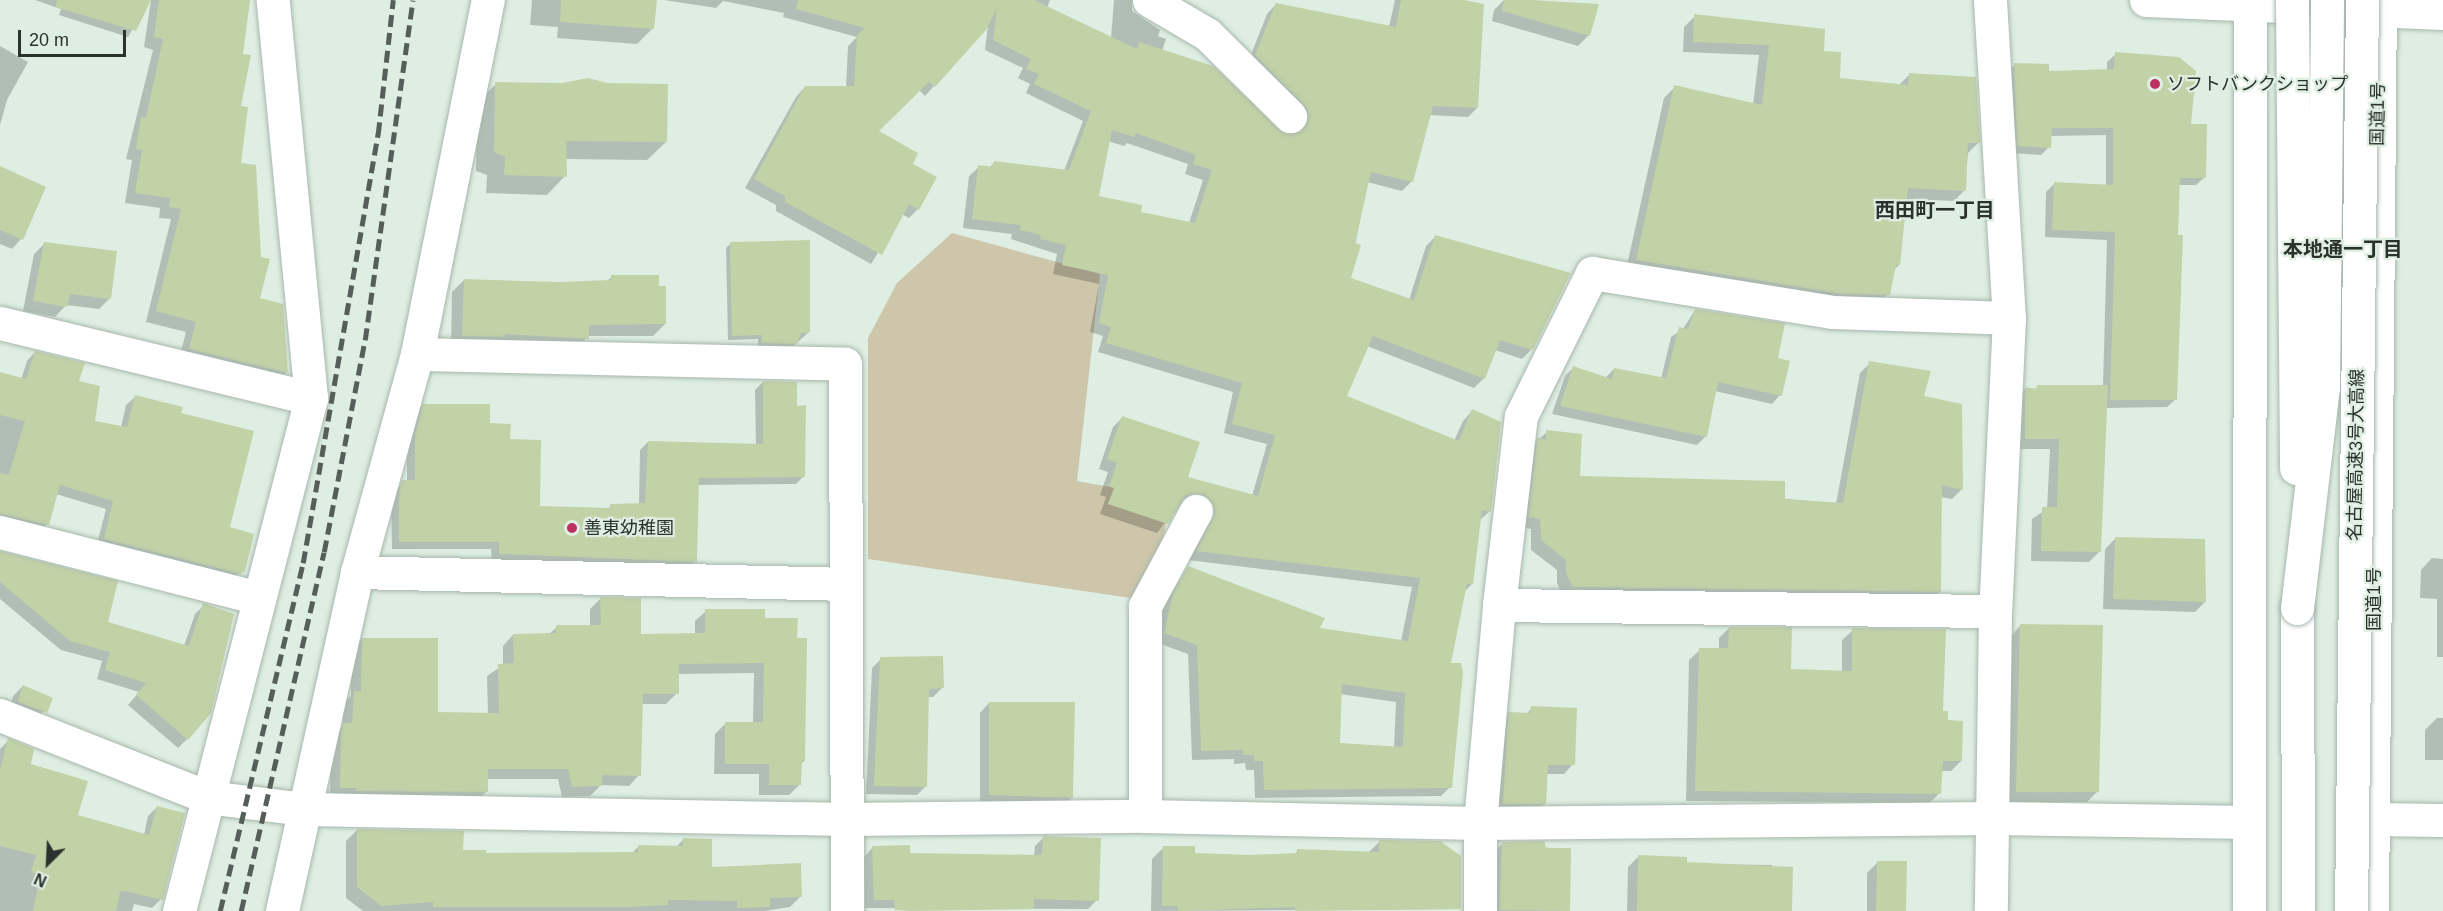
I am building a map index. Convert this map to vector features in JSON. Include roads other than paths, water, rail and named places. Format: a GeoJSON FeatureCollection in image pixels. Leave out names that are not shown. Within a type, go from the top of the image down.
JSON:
{"type":"FeatureCollection","features":[{"type":"Feature","properties":{"kind":"main road"},"geometry":{"type":"LineString","coordinates":[[179,911],[311,398],[273,0]]}},
{"type":"Feature","properties":{"kind":"main road"},"geometry":{"type":"LineString","coordinates":[[282,911],[357,572],[417,354],[488,0]]}},
{"type":"Feature","properties":{"kind":"main road"},"geometry":{"type":"LineString","coordinates":[[1149,0],[1207,34],[1290,116]]}},
{"type":"Feature","properties":{"kind":"main road"},"geometry":{"type":"LineString","coordinates":[[1990,0],[2009,318],[1995,611],[1990,911]]}},
{"type":"Feature","properties":{"kind":"main road"},"geometry":{"type":"LineString","coordinates":[[2146,0],[2250,4],[2374,4],[2443,13]]}},
{"type":"Feature","properties":{"kind":"main road"},"geometry":{"type":"LineString","coordinates":[[2292,0],[2298,911]]}},
{"type":"Feature","properties":{"kind":"main road"},"geometry":{"type":"LineString","coordinates":[[2297,608],[2323,388],[2327,0]]}},
{"type":"Feature","properties":{"kind":"main road"},"geometry":{"type":"LineString","coordinates":[[2249,911],[2250,4]]}},
{"type":"Feature","properties":{"kind":"main road","name":"国道1号"},"geometry":{"type":"LineString","coordinates":[[2372,911],[2374,4]]}},
{"type":"Feature","properties":{"kind":"main road","name":"名古屋高速3号大高線"},"geometry":{"type":"LineString","coordinates":[[2351,911],[2374,4]]}},
{"type":"Feature","properties":{"kind":"main road"},"geometry":{"type":"LineString","coordinates":[[1480,911],[1480,823],[1499,605],[1521,416],[1592,273],[1832,312],[2009,318]]}},
{"type":"Feature","properties":{"kind":"main road"},"geometry":{"type":"LineString","coordinates":[[0,322],[311,398]]}},
{"type":"Feature","properties":{"kind":"main road"},"geometry":{"type":"LineString","coordinates":[[417,354],[845,364],[843,584],[847,911]]}},
{"type":"Feature","properties":{"kind":"main road"},"geometry":{"type":"LineString","coordinates":[[1144,816],[1145,606],[1196,511]]}},
{"type":"Feature","properties":{"kind":"main road"},"geometry":{"type":"LineString","coordinates":[[0,531],[259,598]]}},
{"type":"Feature","properties":{"kind":"main road"},"geometry":{"type":"LineString","coordinates":[[357,572],[843,584]]}},
{"type":"Feature","properties":{"kind":"main road"},"geometry":{"type":"LineString","coordinates":[[1499,605],[1995,611]]}},
{"type":"Feature","properties":{"kind":"main road"},"geometry":{"type":"LineString","coordinates":[[0,715],[207,797],[305,809],[846,819],[1144,816],[1480,823],[1993,818],[2249,822]]}},
{"type":"Feature","properties":{"kind":"main road"},"geometry":{"type":"LineString","coordinates":[[2372,819],[2443,820]]}},
{"type":"Feature","properties":{"kind":"railway"},"geometry":{"type":"LineString","coordinates":[[220,911],[303,563],[378,134],[393,0]]}},
{"type":"Feature","properties":{"kind":"railway"},"geometry":{"type":"LineString","coordinates":[[241,911],[324,552],[365,340],[413,0]]}},
{"type":"Feature","properties":{"kind":"place","name":"ソフトバンクショップ"},"geometry":{"type":"Point","coordinates":[2155,84]}},
{"type":"Feature","properties":{"kind":"place","name":"善東幼稚園"},"geometry":{"type":"Point","coordinates":[572,528]}},
{"type":"Feature","properties":{"kind":"district","name":"西田町一丁目"},"geometry":{"type":"Point","coordinates":[1935,210]}},
{"type":"Feature","properties":{"kind":"district","name":"本地通一丁目"},"geometry":{"type":"Point","coordinates":[2343,249]}}]}
